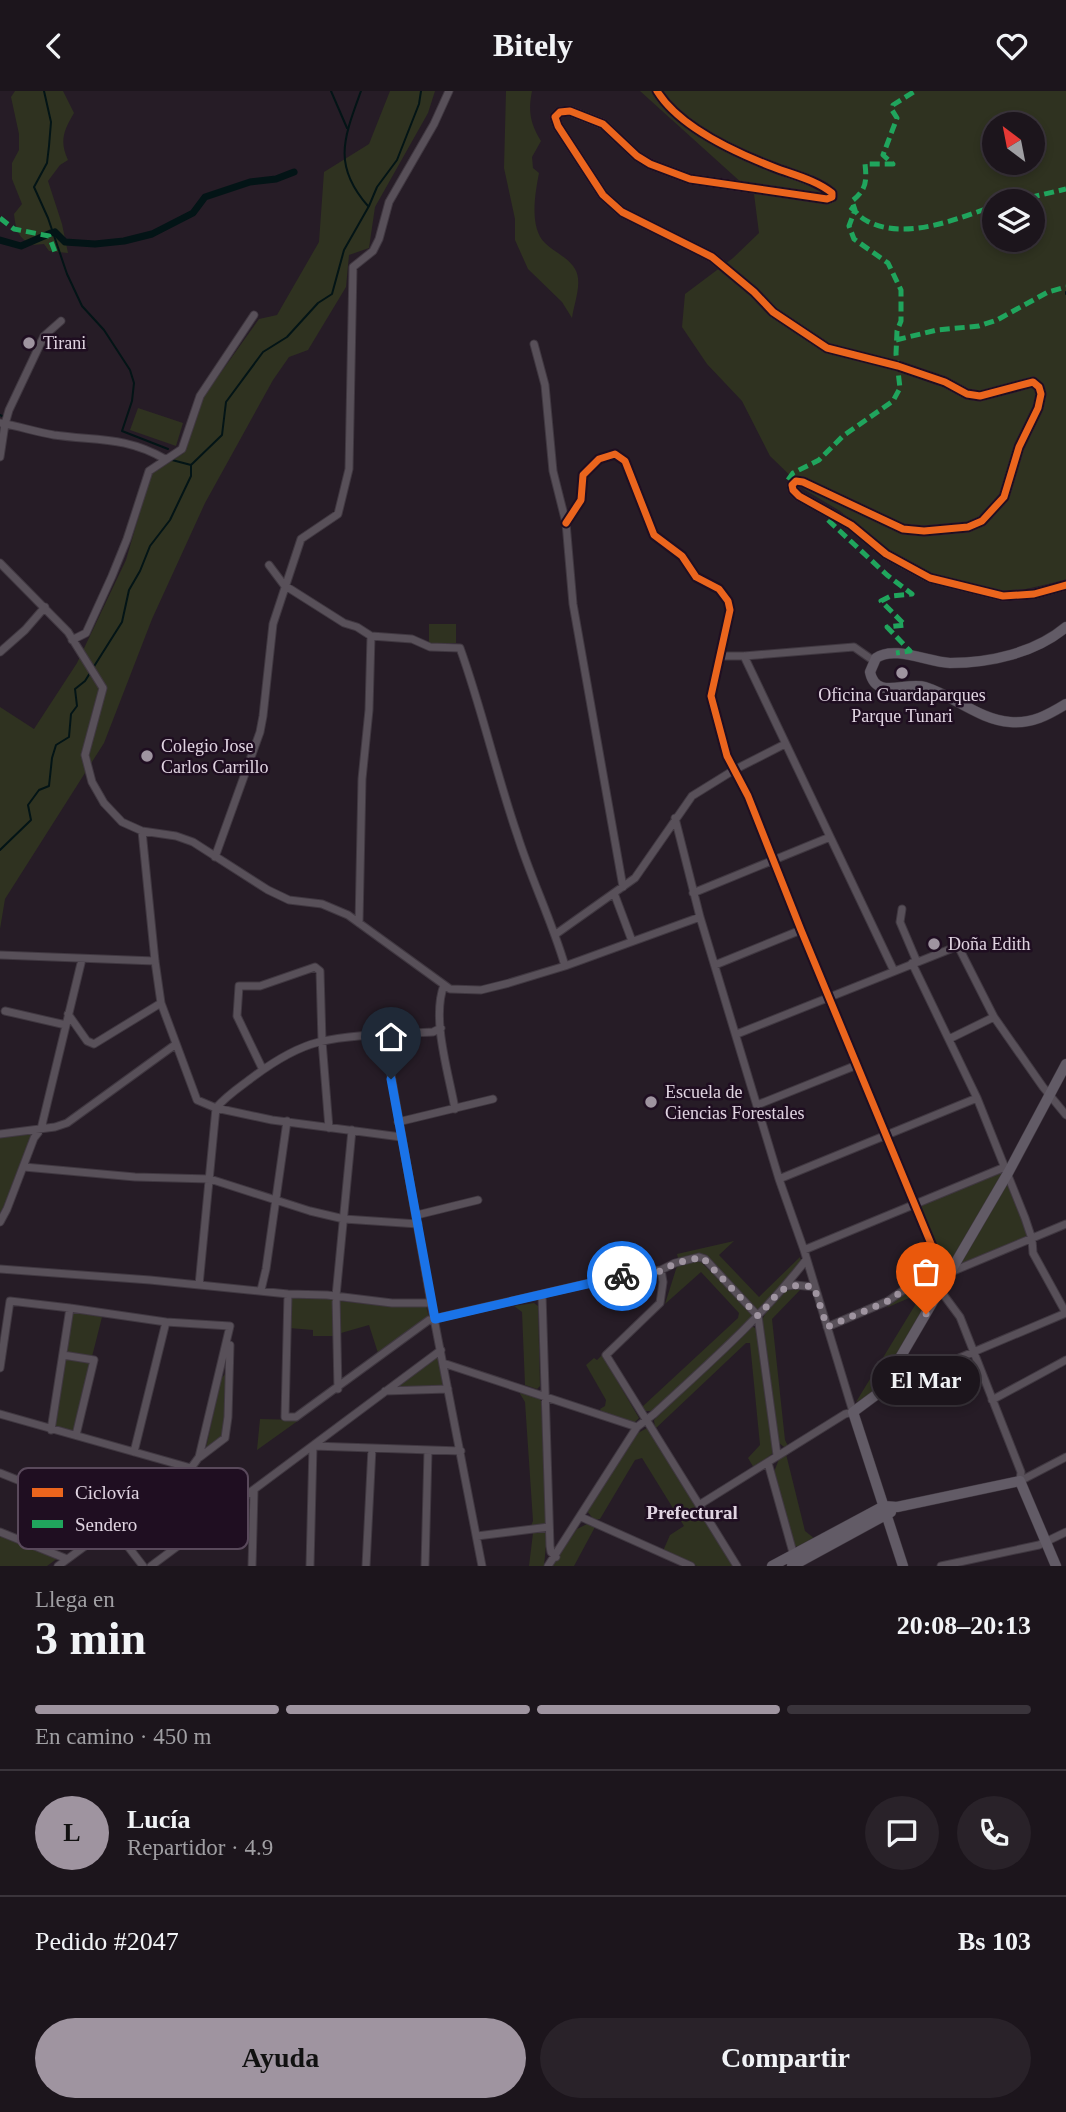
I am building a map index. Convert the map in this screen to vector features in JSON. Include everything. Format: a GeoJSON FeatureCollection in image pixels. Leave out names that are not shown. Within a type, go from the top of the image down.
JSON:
{"type":"FeatureCollection","features":[{"type":"Feature","properties":{"kind":"street"},"geometry":{"type":"LineString","coordinates":[[215,857],[260,732],[272,624],[285,585],[301,539],[338,514],[349,469],[353,267],[373,251],[389,202],[434,124],[449,91]]}},
{"type":"Feature","properties":{"kind":"street"},"geometry":{"type":"LineString","coordinates":[[657,91],[665,104],[730,150],[804,177],[828,190],[832,197],[827,199],[682,177],[637,156],[603,124],[570,111],[560,112],[555,117],[558,125],[612,205],[712,257],[754,292],[772,312],[827,348],[898,366],[945,382],[967,394],[980,396],[1033,382],[1039,387],[1041,394],[1038,408],[1018,447],[1004,497],[982,521],[968,527],[924,531],[903,529],[803,482],[796,481],[792,485],[793,490],[851,525],[886,554],[930,578],[1003,596],[1034,594],[1066,585]]}},
{"type":"Feature","properties":{"kind":"street"},"geometry":{"type":"LineString","coordinates":[[72,640],[86,633],[112,576],[149,471],[182,449],[200,396],[254,315]]}},
{"type":"Feature","properties":{"kind":"street"},"geometry":{"type":"LineString","coordinates":[[0,457],[2,423],[44,336],[61,321]]}},
{"type":"Feature","properties":{"kind":"street"},"geometry":{"type":"LineString","coordinates":[[534,344],[545,385],[554,471],[566,523],[573,604],[623,887]]}},
{"type":"Feature","properties":{"kind":"street"},"geometry":{"type":"LineString","coordinates":[[2,423],[54,435],[86,436],[133,444],[165,459]]}},
{"type":"Feature","properties":{"kind":"street"},"geometry":{"type":"LineString","coordinates":[[566,523],[581,500],[583,475],[599,459],[615,454],[625,461],[654,535],[682,556],[696,577],[719,589],[728,601],[730,610],[711,696],[727,756],[748,796],[914,1203],[946,1274]]}},
{"type":"Feature","properties":{"kind":"street"},"geometry":{"type":"LineString","coordinates":[[0,563],[68,632],[99,679],[103,688],[85,755],[92,782],[104,803],[122,822],[142,831],[176,836],[193,842],[268,890],[289,900],[322,904],[348,915],[450,989],[481,990],[565,967],[700,917]]}},
{"type":"Feature","properties":{"kind":"street"},"geometry":{"type":"LineString","coordinates":[[270,565],[285,585],[344,623],[371,636],[412,639],[430,646],[460,648],[528,869],[556,934],[565,967]]}},
{"type":"Feature","properties":{"kind":"street"},"geometry":{"type":"LineString","coordinates":[[0,652],[45,607]]}},
{"type":"Feature","properties":{"kind":"street"},"geometry":{"type":"LineString","coordinates":[[1066,627],[1042,644],[986,661],[948,663],[896,653],[881,654],[874,661],[870,672],[873,682],[884,689],[920,685],[928,687],[986,715],[1009,722],[1041,719],[1066,705]]}},
{"type":"Feature","properties":{"kind":"street"},"geometry":{"type":"LineString","coordinates":[[359,923],[362,779],[369,710],[371,636]]}},
{"type":"Feature","properties":{"kind":"street"},"geometry":{"type":"LineString","coordinates":[[720,656],[854,647],[874,661]]}},
{"type":"Feature","properties":{"kind":"street"},"geometry":{"type":"LineString","coordinates":[[744,656],[894,971]]}},
{"type":"Feature","properties":{"kind":"street"},"geometry":{"type":"LineString","coordinates":[[556,934],[623,887],[643,868],[692,796],[734,770],[785,744]]}},
{"type":"Feature","properties":{"kind":"street"},"geometry":{"type":"LineString","coordinates":[[675,818],[693,893],[779,1178],[903,1566]]}},
{"type":"Feature","properties":{"kind":"street"},"geometry":{"type":"LineString","coordinates":[[142,831],[161,1003],[197,1100],[216,1108],[287,1121],[401,1137]]}},
{"type":"Feature","properties":{"kind":"street"},"geometry":{"type":"LineString","coordinates":[[693,893],[830,837]]}},
{"type":"Feature","properties":{"kind":"street"},"geometry":{"type":"LineString","coordinates":[[614,893],[632,941]]}},
{"type":"Feature","properties":{"kind":"street"},"geometry":{"type":"LineString","coordinates":[[699,1505],[777,1455],[845,1414],[853,1412],[880,1392],[1066,1313],[1064,1305],[1033,1253],[1032,1239],[1007,1170],[915,963],[900,922],[901,909]]}},
{"type":"Feature","properties":{"kind":"street"},"geometry":{"type":"LineString","coordinates":[[715,965],[801,930]]}},
{"type":"Feature","properties":{"kind":"street"},"geometry":{"type":"LineString","coordinates":[[737,1034],[958,946],[994,1017],[1066,1115]]}},
{"type":"Feature","properties":{"kind":"street"},"geometry":{"type":"LineString","coordinates":[[0,955],[155,961]]}},
{"type":"Feature","properties":{"kind":"street"},"geometry":{"type":"LineString","coordinates":[[0,1222],[34,1138],[41,1129],[82,959]]}},
{"type":"Feature","properties":{"kind":"street"},"geometry":{"type":"LineString","coordinates":[[262,1068],[237,1016],[239,986],[260,986],[315,967],[320,971],[321,1041],[329,1128]]}},
{"type":"Feature","properties":{"kind":"street"},"geometry":{"type":"LineString","coordinates":[[444,985],[440,996],[441,1028],[455,1109]]}},
{"type":"Feature","properties":{"kind":"street"},"geometry":{"type":"LineString","coordinates":[[68,1014],[87,1041],[94,1044],[161,1003]]}},
{"type":"Feature","properties":{"kind":"street"},"geometry":{"type":"LineString","coordinates":[[5,1011],[65,1025]]}},
{"type":"Feature","properties":{"kind":"street"},"geometry":{"type":"LineString","coordinates":[[948,1039],[994,1017]]}},
{"type":"Feature","properties":{"kind":"street"},"geometry":{"type":"LineString","coordinates":[[199,1285],[216,1108],[226,1096],[256,1076],[262,1068],[321,1041],[433,1032],[441,1028]]}},
{"type":"Feature","properties":{"kind":"street"},"geometry":{"type":"LineString","coordinates":[[384,1035],[431,1303],[482,1566]]}},
{"type":"Feature","properties":{"kind":"street"},"geometry":{"type":"LineString","coordinates":[[0,1134],[67,1123],[176,1044]]}},
{"type":"Feature","properties":{"kind":"street"},"geometry":{"type":"LineString","coordinates":[[880,1392],[1051,1095],[1066,1064]]}},
{"type":"Feature","properties":{"kind":"street"},"geometry":{"type":"LineString","coordinates":[[757,1105],[857,1065]]}},
{"type":"Feature","properties":{"kind":"street"},"geometry":{"type":"LineString","coordinates":[[779,1178],[977,1098]]}},
{"type":"Feature","properties":{"kind":"street"},"geometry":{"type":"LineString","coordinates":[[398,1122],[493,1099]]}},
{"type":"Feature","properties":{"kind":"street"},"geometry":{"type":"LineString","coordinates":[[261,1290],[287,1121]]}},
{"type":"Feature","properties":{"kind":"street"},"geometry":{"type":"LineString","coordinates":[[338,1389],[336,1296],[352,1130]]}},
{"type":"Feature","properties":{"kind":"street"},"geometry":{"type":"LineString","coordinates":[[24,1167],[135,1177],[210,1179],[344,1219],[417,1220],[478,1200]]}},
{"type":"Feature","properties":{"kind":"street"},"geometry":{"type":"LineString","coordinates":[[804,1250],[914,1203],[1007,1170]]}},
{"type":"Feature","properties":{"kind":"street"},"geometry":{"type":"LineString","coordinates":[[827,1327],[888,1301],[921,1278],[946,1274],[1066,1224]]}},
{"type":"Feature","properties":{"kind":"street"},"geometry":{"type":"LineString","coordinates":[[288,1294],[285,1417],[296,1417],[338,1389],[429,1320],[617,1277],[661,1271],[676,1263],[702,1257],[758,1316],[777,1455]]}},
{"type":"Feature","properties":{"kind":"street"},"geometry":{"type":"LineString","coordinates":[[548,1566],[637,1427],[758,1316],[786,1287],[806,1260]]}},
{"type":"Feature","properties":{"kind":"street"},"geometry":{"type":"LineString","coordinates":[[0,1269],[336,1296],[392,1303],[431,1303]]}},
{"type":"Feature","properties":{"kind":"street"},"geometry":{"type":"LineString","coordinates":[[661,1271],[663,1282],[660,1303],[606,1355],[737,1566]]}},
{"type":"Feature","properties":{"kind":"street"},"geometry":{"type":"LineString","coordinates":[[786,1287],[814,1287]]}},
{"type":"Feature","properties":{"kind":"street"},"geometry":{"type":"LineString","coordinates":[[940,1290],[960,1317],[1020,1472],[1020,1481],[1056,1566]]}},
{"type":"Feature","properties":{"kind":"street"},"geometry":{"type":"LineString","coordinates":[[542,1294],[549,1527],[551,1552],[556,1557]]}},
{"type":"Feature","properties":{"kind":"street"},"geometry":{"type":"LineString","coordinates":[[0,1300],[230,1330]]}},
{"type":"Feature","properties":{"kind":"street"},"geometry":{"type":"LineString","coordinates":[[0,1369],[10,1301]]}},
{"type":"Feature","properties":{"kind":"street"},"geometry":{"type":"LineString","coordinates":[[51,1430],[70,1308]]}},
{"type":"Feature","properties":{"kind":"street"},"geometry":{"type":"LineString","coordinates":[[134,1452],[166,1322]]}},
{"type":"Feature","properties":{"kind":"street"},"geometry":{"type":"LineString","coordinates":[[0,1414],[191,1468],[200,1457],[225,1439],[230,1330]]}},
{"type":"Feature","properties":{"kind":"street"},"geometry":{"type":"LineString","coordinates":[[200,1457],[230,1330]]}},
{"type":"Feature","properties":{"kind":"street"},"geometry":{"type":"LineString","coordinates":[[248,1494],[441,1350]]}},
{"type":"Feature","properties":{"kind":"street"},"geometry":{"type":"LineString","coordinates":[[63,1355],[94,1360],[76,1435]]}},
{"type":"Feature","properties":{"kind":"street"},"geometry":{"type":"LineString","coordinates":[[992,1400],[1066,1360]]}},
{"type":"Feature","properties":{"kind":"street"},"geometry":{"type":"LineString","coordinates":[[443,1363],[637,1427]]}},
{"type":"Feature","properties":{"kind":"street"},"geometry":{"type":"LineString","coordinates":[[385,1391],[447,1389]]}},
{"type":"Feature","properties":{"kind":"street"},"geometry":{"type":"LineString","coordinates":[[313,1446],[461,1451]]}},
{"type":"Feature","properties":{"kind":"street"},"geometry":{"type":"LineString","coordinates":[[310,1566],[313,1446]]}},
{"type":"Feature","properties":{"kind":"street"},"geometry":{"type":"LineString","coordinates":[[366,1566],[372,1448]]}},
{"type":"Feature","properties":{"kind":"street"},"geometry":{"type":"LineString","coordinates":[[425,1566],[428,1451]]}},
{"type":"Feature","properties":{"kind":"street"},"geometry":{"type":"LineString","coordinates":[[772,1566],[800,1559],[885,1511],[1020,1481],[1066,1457]]}},
{"type":"Feature","properties":{"kind":"street"},"geometry":{"type":"LineString","coordinates":[[768,1463],[800,1559]]}},
{"type":"Feature","properties":{"kind":"street"},"geometry":{"type":"LineString","coordinates":[[0,1473],[18,1480]]}},
{"type":"Feature","properties":{"kind":"street"},"geometry":{"type":"LineString","coordinates":[[252,1566],[254,1490]]}},
{"type":"Feature","properties":{"kind":"street"},"geometry":{"type":"LineString","coordinates":[[581,1517],[691,1566]]}},
{"type":"Feature","properties":{"kind":"street"},"geometry":{"type":"LineString","coordinates":[[477,1536],[549,1527]]}},
{"type":"Feature","properties":{"kind":"street"},"geometry":{"type":"LineString","coordinates":[[0,1532],[18,1539]]}},
{"type":"Feature","properties":{"kind":"street"},"geometry":{"type":"LineString","coordinates":[[942,1566],[1046,1542],[1066,1532]]}},
{"type":"Feature","properties":{"kind":"street"},"geometry":{"type":"LineString","coordinates":[[42,1549],[67,1559]]}},
{"type":"Feature","properties":{"kind":"street"},"geometry":{"type":"LineString","coordinates":[[58,1566],[80,1549]]}},
{"type":"Feature","properties":{"kind":"street"},"geometry":{"type":"LineString","coordinates":[[131,1549],[143,1566]]}},
{"type":"Feature","properties":{"kind":"street"},"geometry":{"type":"LineString","coordinates":[[151,1566],[174,1549]]}},
{"type":"Feature","properties":{"kind":"green space"},"geometry":{"type":"Polygon","coordinates":[[[15,91],[63,91],[74,113],[64,136],[68,160],[60,165],[48,181],[68,253],[49,251],[44,244],[32,245],[17,229],[14,214],[22,204],[12,179],[12,163],[19,150],[19,134],[11,97],[15,91]]]}},
{"type":"Feature","properties":{"kind":"green space"},"geometry":{"type":"Polygon","coordinates":[[[390,91],[435,91],[428,113],[375,207],[369,248],[349,255],[346,287],[308,350],[289,357],[273,380],[205,503],[152,619],[104,743],[5,899],[0,929],[0,707],[34,729],[77,663],[126,560],[151,474],[184,453],[202,399],[259,319],[277,315],[319,242],[324,172],[369,144],[390,91]]]}},
{"type":"Feature","properties":{"kind":"green space"},"geometry":{"type":"Polygon","coordinates":[[[506,91],[532,91],[531,117],[541,141],[532,157],[533,168],[539,173],[535,219],[545,243],[569,262],[577,274],[578,286],[572,318],[562,302],[528,269],[515,240],[515,219],[504,168],[506,91]]]}},
{"type":"Feature","properties":{"kind":"green space"},"geometry":{"type":"Polygon","coordinates":[[[640,91],[1066,91],[1066,580],[1008,593],[932,574],[880,545],[840,511],[805,490],[770,456],[742,401],[707,364],[682,327],[685,294],[733,258],[759,233],[754,194],[640,91]]]}},
{"type":"Feature","properties":{"kind":"green space"},"geometry":{"type":"Polygon","coordinates":[[[138,408],[183,423],[176,446],[130,430],[138,408]]]}},
{"type":"Feature","properties":{"kind":"green space"},"geometry":{"type":"Polygon","coordinates":[[[429,624],[456,624],[456,643],[429,643],[429,624]]]}},
{"type":"Feature","properties":{"kind":"green space"},"geometry":{"type":"Polygon","coordinates":[[[34,1132],[13,1188],[0,1213],[0,1137],[34,1132]]]}},
{"type":"Feature","properties":{"kind":"green space"},"geometry":{"type":"Polygon","coordinates":[[[1004,1172],[948,1267],[943,1269],[919,1205],[1004,1172]]]}},
{"type":"Feature","properties":{"kind":"green space"},"geometry":{"type":"Polygon","coordinates":[[[1008,1180],[1024,1217],[1027,1237],[958,1267],[1008,1180]]]}},
{"type":"Feature","properties":{"kind":"green space"},"geometry":{"type":"Polygon","coordinates":[[[734,1241],[719,1255],[759,1297],[800,1257],[801,1261],[762,1309],[755,1309],[705,1254],[678,1258],[677,1254],[734,1241]]]}},
{"type":"Feature","properties":{"kind":"green space"},"geometry":{"type":"Polygon","coordinates":[[[699,1260],[751,1312],[752,1318],[652,1411],[645,1411],[642,1407],[738,1318],[739,1313],[701,1272],[665,1304],[677,1266],[699,1260]]]}},
{"type":"Feature","properties":{"kind":"green space"},"geometry":{"type":"Polygon","coordinates":[[[936,1275],[942,1279],[881,1383],[871,1395],[856,1402],[920,1297],[916,1295],[886,1308],[920,1282],[936,1275]]]}},
{"type":"Feature","properties":{"kind":"green space"},"geometry":{"type":"Polygon","coordinates":[[[801,1289],[772,1319],[785,1440],[788,1446],[784,1447],[778,1442],[762,1321],[781,1295],[789,1290],[801,1289]]]}},
{"type":"Feature","properties":{"kind":"green space"},"geometry":{"type":"Polygon","coordinates":[[[290,1297],[334,1299],[335,1336],[313,1336],[313,1330],[289,1328],[290,1297]]]}},
{"type":"Feature","properties":{"kind":"green space"},"geometry":{"type":"Polygon","coordinates":[[[339,1301],[388,1306],[426,1306],[429,1317],[378,1353],[369,1325],[341,1333],[339,1301]]]}},
{"type":"Feature","properties":{"kind":"green space"},"geometry":{"type":"Polygon","coordinates":[[[534,1303],[538,1306],[540,1386],[537,1389],[525,1385],[522,1312],[514,1306],[534,1303]]]}},
{"type":"Feature","properties":{"kind":"green space"},"geometry":{"type":"Polygon","coordinates":[[[72,1312],[102,1317],[73,1432],[55,1427],[72,1312]]]}},
{"type":"Feature","properties":{"kind":"green space"},"geometry":{"type":"Polygon","coordinates":[[[752,1326],[758,1330],[773,1453],[754,1468],[748,1458],[760,1445],[750,1343],[746,1343],[655,1429],[654,1420],[752,1326]]]}},
{"type":"Feature","properties":{"kind":"green space"},"geometry":{"type":"Polygon","coordinates":[[[602,1355],[639,1418],[634,1423],[603,1414],[600,1409],[605,1406],[606,1400],[586,1365],[602,1355]]]}},
{"type":"Feature","properties":{"kind":"green space"},"geometry":{"type":"Polygon","coordinates":[[[438,1357],[443,1386],[397,1386],[438,1357]]]}},
{"type":"Feature","properties":{"kind":"green space"},"geometry":{"type":"Polygon","coordinates":[[[225,1374],[225,1427],[222,1438],[206,1448],[221,1379],[225,1374]]]}},
{"type":"Feature","properties":{"kind":"green space"},"geometry":{"type":"Polygon","coordinates":[[[519,1392],[539,1397],[541,1401],[546,1522],[543,1525],[531,1526],[533,1521],[525,1402],[519,1392]]]}},
{"type":"Feature","properties":{"kind":"green space"},"geometry":{"type":"Polygon","coordinates":[[[260,1419],[299,1420],[257,1450],[260,1419]]]}},
{"type":"Feature","properties":{"kind":"green space"},"geometry":{"type":"Polygon","coordinates":[[[647,1428],[733,1566],[697,1566],[663,1551],[670,1535],[684,1526],[642,1458],[635,1460],[600,1519],[594,1520],[587,1511],[638,1433],[647,1428]]]}},
{"type":"Feature","properties":{"kind":"green space"},"geometry":{"type":"Polygon","coordinates":[[[786,1454],[805,1531],[815,1539],[798,1547],[794,1545],[774,1472],[779,1459],[786,1454]]]}},
{"type":"Feature","properties":{"kind":"green space"},"geometry":{"type":"Polygon","coordinates":[[[587,1524],[595,1527],[574,1566],[552,1566],[577,1529],[587,1524]]]}},
{"type":"Feature","properties":{"kind":"green space"},"geometry":{"type":"Polygon","coordinates":[[[544,1531],[547,1535],[544,1566],[529,1566],[533,1533],[544,1531]]]}},
{"type":"Feature","properties":{"kind":"green space"},"geometry":{"type":"Polygon","coordinates":[[[0,1535],[18,1542],[18,1549],[35,1549],[58,1558],[47,1566],[0,1566],[0,1535]]]}},
{"type":"Feature","properties":{"kind":"waterway"},"geometry":{"type":"LineString","coordinates":[[44,91],[51,122],[49,146],[47,163],[34,187],[82,306],[104,330],[130,370],[134,383],[132,401],[122,431],[168,449]]}},
{"type":"Feature","properties":{"kind":"waterway"},"geometry":{"type":"LineString","coordinates":[[331,91],[347,128]]}},
{"type":"Feature","properties":{"kind":"waterway"},"geometry":{"type":"LineString","coordinates":[[361,91],[346,137],[345,164],[349,177],[368,206]]}},
{"type":"Feature","properties":{"kind":"waterway"},"geometry":{"type":"LineString","coordinates":[[93,668],[122,622],[129,590],[150,546],[170,520],[191,476],[191,465],[222,435],[226,402],[263,352],[287,337],[318,303],[332,294],[344,250],[377,187],[397,160],[419,104],[421,91]]}},
{"type":"Feature","properties":{"kind":"waterway"},"geometry":{"type":"LineString","coordinates":[[55,232],[65,242],[95,244],[152,234],[193,213],[205,197],[250,182],[276,179],[294,172]]}},
{"type":"Feature","properties":{"kind":"waterway"},"geometry":{"type":"LineString","coordinates":[[0,240],[21,246],[51,233]]}},
{"type":"Feature","properties":{"kind":"waterway"},"geometry":{"type":"LineString","coordinates":[[172,460],[191,465]]}},
{"type":"Feature","properties":{"kind":"waterway"},"geometry":{"type":"LineString","coordinates":[[0,850],[31,820],[28,805],[39,790],[49,786],[56,745],[69,737],[71,714],[77,706],[75,689],[90,673]]}},
{"type":"Feature","properties":{"kind":"marked path"},"geometry":{"type":"LineString","coordinates":[[788,480],[793,473],[819,460],[843,436],[893,401],[900,388],[896,354],[897,331],[901,321],[901,290],[888,263],[854,239],[849,226],[855,210],[852,201],[864,185],[865,164],[893,164],[883,155],[897,118],[892,110],[893,105],[915,91]]}},
{"type":"Feature","properties":{"kind":"marked path"},"geometry":{"type":"LineString","coordinates":[[1045,194],[1066,189]]}},
{"type":"Feature","properties":{"kind":"marked path"},"geometry":{"type":"LineString","coordinates":[[850,207],[867,221],[898,229],[931,226],[982,210]]}},
{"type":"Feature","properties":{"kind":"marked path"},"geometry":{"type":"LineString","coordinates":[[0,218],[14,229],[49,236],[55,252]]}},
{"type":"Feature","properties":{"kind":"marked path"},"geometry":{"type":"LineString","coordinates":[[896,340],[937,330],[979,326],[997,320],[1048,292],[1066,287]]}},
{"type":"Feature","properties":{"kind":"marked path"},"geometry":{"type":"LineString","coordinates":[[828,520],[887,575],[912,594],[891,596],[881,601],[905,625],[887,627],[910,651],[896,653]]}},
{"type":"Feature","properties":{"kind":"cycle path"},"geometry":{"type":"LineString","coordinates":[[657,91],[679,116],[709,137],[758,161],[818,184],[832,193],[832,197],[827,199],[690,179],[650,164],[637,156],[603,124],[570,111],[560,112],[555,117],[558,126],[603,195],[622,212],[712,257],[754,292],[773,312],[827,348],[898,366],[945,382],[967,394],[980,396],[1033,382],[1039,387],[1041,394],[1038,408],[1019,447],[1004,497],[982,521],[968,527],[924,531],[903,529],[803,482],[796,481],[792,485],[793,490],[851,525],[886,554],[930,578],[1003,596],[1034,594],[1066,585]]}},
{"type":"Feature","properties":{"kind":"cycle path"},"geometry":{"type":"LineString","coordinates":[[566,523],[581,500],[583,475],[599,459],[615,454],[625,461],[654,535],[682,556],[696,577],[719,589],[728,601],[730,610],[711,696],[727,756],[748,796],[946,1280]]}},
{"type":"Feature","properties":{"kind":"way so far"},"geometry":{"type":"LineString","coordinates":[[622,1276],[661,1271],[676,1263],[702,1257],[758,1316],[786,1287],[814,1287],[827,1327],[888,1301],[921,1278],[942,1270],[946,1280],[926,1314]]}},
{"type":"Feature","properties":{"kind":"place","name":"Tirani"},"geometry":{"type":"Point","coordinates":[29,343]}},
{"type":"Feature","properties":{"kind":"place","name":"Oficina Guardaparques Parque Tunari"},"geometry":{"type":"Point","coordinates":[902,673]}},
{"type":"Feature","properties":{"kind":"place","name":"Colegio Jose Carlos Carrillo"},"geometry":{"type":"Point","coordinates":[147,756]}},
{"type":"Feature","properties":{"kind":"place","name":"Doña Edith"},"geometry":{"type":"Point","coordinates":[934,944]}},
{"type":"Feature","properties":{"kind":"place","name":"Escuela de Ciencias Forestales"},"geometry":{"type":"Point","coordinates":[651,1102]}},
{"type":"Feature","properties":{"kind":"place","name":"El Mar"},"geometry":{"type":"Point","coordinates":[926,1314]}},
{"type":"Feature","properties":{"kind":"district","name":"Prefectural"},"geometry":{"type":"Point","coordinates":[692,1512]}},
{"type":"Feature","properties":{"kind":"route"},"geometry":{"type":"LineString","coordinates":[[391,1079],[435,1319],[622,1276]]}}]}
